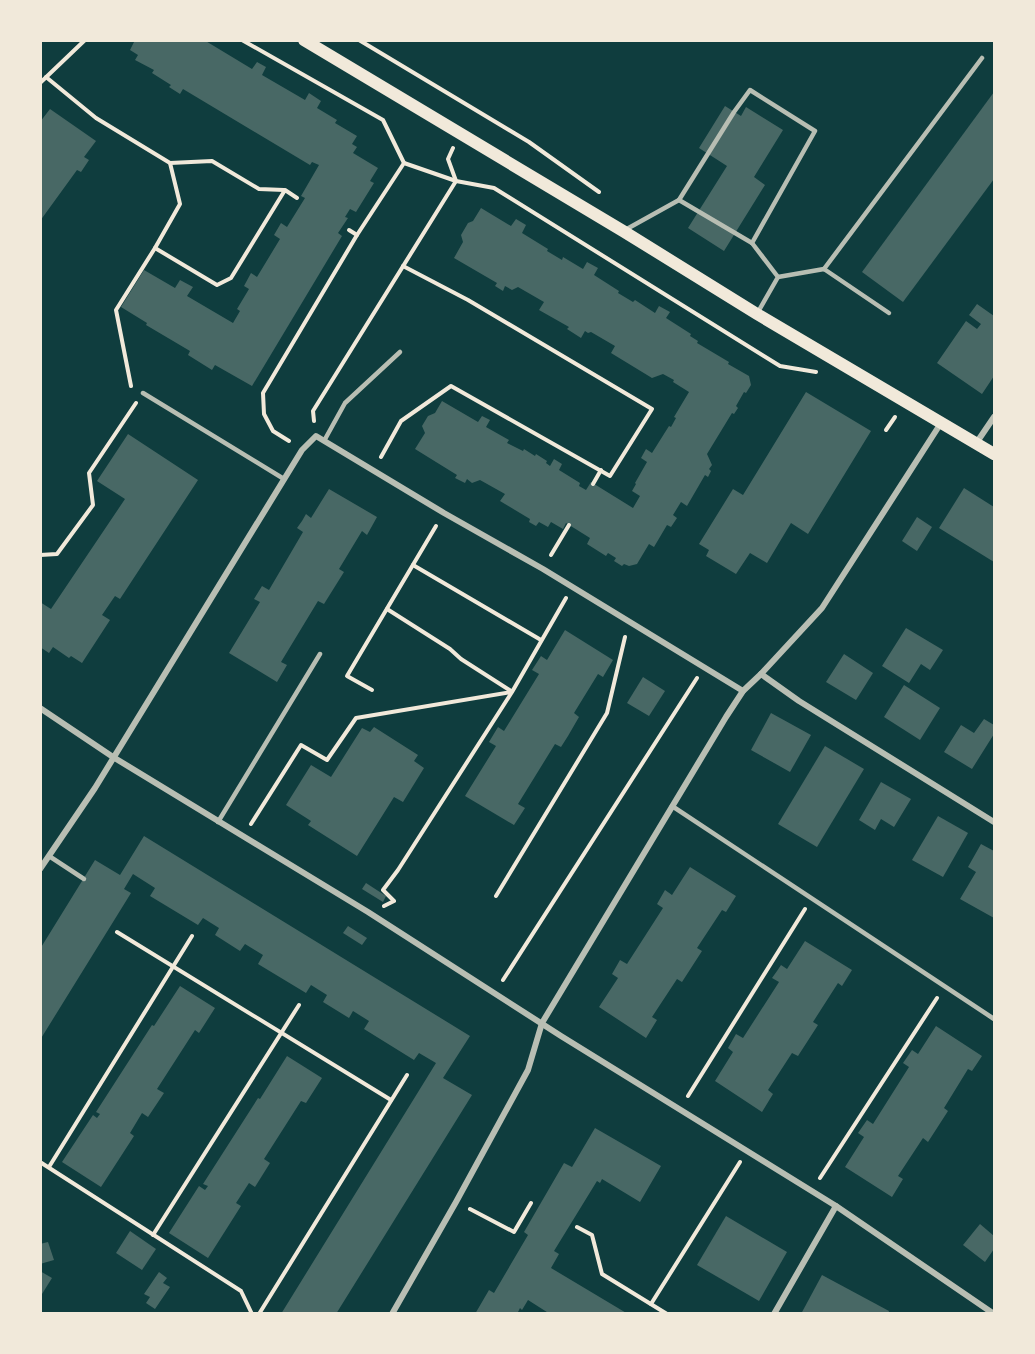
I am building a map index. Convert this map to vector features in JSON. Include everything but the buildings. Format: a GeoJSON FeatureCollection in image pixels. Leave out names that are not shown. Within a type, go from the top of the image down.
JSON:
{"type":"FeatureCollection","features":[{"type":"Feature","properties":{"kind":"main road"},"geometry":{"type":"LineString","coordinates":[[304,40],[757,314],[994,453]]}},
{"type":"Feature","properties":{"kind":"street"},"geometry":{"type":"LineString","coordinates":[[976,442],[994,417]]}},
{"type":"Feature","properties":{"kind":"street"},"geometry":{"type":"LineString","coordinates":[[392,1314],[528,1070],[542,1023],[726,717],[743,691],[822,609],[942,422]]}},
{"type":"Feature","properties":{"kind":"street"},"geometry":{"type":"LineString","coordinates":[[40,868],[95,788],[284,478],[302,450],[316,436],[543,569],[743,691]]}},
{"type":"Feature","properties":{"kind":"street"},"geometry":{"type":"LineString","coordinates":[[761,674],[799,701],[994,822]]}},
{"type":"Feature","properties":{"kind":"street"},"geometry":{"type":"LineString","coordinates":[[40,708],[113,758],[368,912],[836,1206],[994,1314]]}},
{"type":"Feature","properties":{"kind":"street"},"geometry":{"type":"LineString","coordinates":[[774,1314],[836,1206]]}},
{"type":"Feature","properties":{"kind":"lane"},"geometry":{"type":"LineString","coordinates":[[778,277],[824,269],[982,58]]}},
{"type":"Feature","properties":{"kind":"lane"},"geometry":{"type":"LineString","coordinates":[[623,231],[679,200],[750,90],[815,131],[752,243]]}},
{"type":"Feature","properties":{"kind":"lane"},"geometry":{"type":"LineString","coordinates":[[679,200],[752,243],[778,277]]}},
{"type":"Feature","properties":{"kind":"lane"},"geometry":{"type":"LineString","coordinates":[[824,269],[889,313]]}},
{"type":"Feature","properties":{"kind":"lane"},"geometry":{"type":"LineString","coordinates":[[757,314],[778,277]]}},
{"type":"Feature","properties":{"kind":"lane"},"geometry":{"type":"LineString","coordinates":[[324,441],[345,403],[399,352]]}},
{"type":"Feature","properties":{"kind":"lane"},"geometry":{"type":"LineString","coordinates":[[143,393],[284,478]]}},
{"type":"Feature","properties":{"kind":"lane"},"geometry":{"type":"LineString","coordinates":[[218,822],[320,654]]}},
{"type":"Feature","properties":{"kind":"lane"},"geometry":{"type":"LineString","coordinates":[[672,806],[994,1019]]}},
{"type":"Feature","properties":{"kind":"lane"},"geometry":{"type":"LineString","coordinates":[[49,856],[84,879]]}},
{"type":"Feature","properties":{"kind":"path"},"geometry":{"type":"LineString","coordinates":[[40,83],[85,40]]}},
{"type":"Feature","properties":{"kind":"path"},"geometry":{"type":"LineString","coordinates":[[242,40],[383,120],[404,163],[456,181],[494,188],[780,366],[813,371],[823,377]]}},
{"type":"Feature","properties":{"kind":"path"},"geometry":{"type":"LineString","coordinates":[[359,40],[529,142],[603,195]]}},
{"type":"Feature","properties":{"kind":"path"},"geometry":{"type":"LineString","coordinates":[[46,77],[96,118],[170,163],[212,161],[259,189],[285,190],[297,198]]}},
{"type":"Feature","properties":{"kind":"path"},"geometry":{"type":"LineString","coordinates":[[456,181],[448,159],[460,134]]}},
{"type":"Feature","properties":{"kind":"path"},"geometry":{"type":"LineString","coordinates":[[135,405],[116,310],[180,204],[170,163]]}},
{"type":"Feature","properties":{"kind":"path"},"geometry":{"type":"LineString","coordinates":[[302,450],[273,431],[264,414],[263,393],[357,235],[404,163]]}},
{"type":"Feature","properties":{"kind":"path"},"geometry":{"type":"LineString","coordinates":[[316,436],[313,411],[456,181]]}},
{"type":"Feature","properties":{"kind":"path"},"geometry":{"type":"LineString","coordinates":[[155,248],[217,285],[224,282],[231,278],[285,190]]}},
{"type":"Feature","properties":{"kind":"path"},"geometry":{"type":"LineString","coordinates":[[348,230],[357,235]]}},
{"type":"Feature","properties":{"kind":"path"},"geometry":{"type":"LineString","coordinates":[[373,470],[401,421],[451,386],[610,476],[652,409],[468,300],[403,266]]}},
{"type":"Feature","properties":{"kind":"path"},"geometry":{"type":"LineString","coordinates":[[40,555],[57,554],[93,506],[89,473],[143,393]]}},
{"type":"Feature","properties":{"kind":"path"},"geometry":{"type":"LineString","coordinates":[[894,418],[930,439]]}},
{"type":"Feature","properties":{"kind":"path"},"geometry":{"type":"LineString","coordinates":[[593,484],[601,470]]}},
{"type":"Feature","properties":{"kind":"path"},"geometry":{"type":"LineString","coordinates":[[372,690],[347,676],[444,513]]}},
{"type":"Feature","properties":{"kind":"path"},"geometry":{"type":"LineString","coordinates":[[543,569],[569,525]]}},
{"type":"Feature","properties":{"kind":"path"},"geometry":{"type":"LineString","coordinates":[[413,565],[541,640]]}},
{"type":"Feature","properties":{"kind":"path"},"geometry":{"type":"LineString","coordinates":[[368,912],[394,901],[383,890],[512,692],[572,587]]}},
{"type":"Feature","properties":{"kind":"path"},"geometry":{"type":"LineString","coordinates":[[387,609],[512,692]]}},
{"type":"Feature","properties":{"kind":"path"},"geometry":{"type":"LineString","coordinates":[[496,896],[607,713],[629,622]]}},
{"type":"Feature","properties":{"kind":"path"},"geometry":{"type":"LineString","coordinates":[[495,993],[704,668]]}},
{"type":"Feature","properties":{"kind":"path"},"geometry":{"type":"LineString","coordinates":[[243,836],[302,745],[327,760],[356,718],[512,692]]}},
{"type":"Feature","properties":{"kind":"path"},"geometry":{"type":"LineString","coordinates":[[679,1109],[812,898]]}},
{"type":"Feature","properties":{"kind":"path"},"geometry":{"type":"LineString","coordinates":[[117,932],[391,1100]]}},
{"type":"Feature","properties":{"kind":"path"},"geometry":{"type":"LineString","coordinates":[[49,1167],[192,936]]}},
{"type":"Feature","properties":{"kind":"path"},"geometry":{"type":"LineString","coordinates":[[812,1191],[945,986]]}},
{"type":"Feature","properties":{"kind":"path"},"geometry":{"type":"LineString","coordinates":[[153,1235],[299,1005]]}},
{"type":"Feature","properties":{"kind":"path"},"geometry":{"type":"LineString","coordinates":[[260,1314],[407,1075]]}},
{"type":"Feature","properties":{"kind":"path"},"geometry":{"type":"LineString","coordinates":[[651,1304],[747,1150]]}},
{"type":"Feature","properties":{"kind":"path"},"geometry":{"type":"LineString","coordinates":[[40,1162],[241,1291],[252,1314]]}},
{"type":"Feature","properties":{"kind":"path"},"geometry":{"type":"LineString","coordinates":[[456,1202],[514,1232],[531,1203]]}},
{"type":"Feature","properties":{"kind":"path"},"geometry":{"type":"LineString","coordinates":[[577,1227],[592,1235],[602,1274],[668,1314]]}}]}
